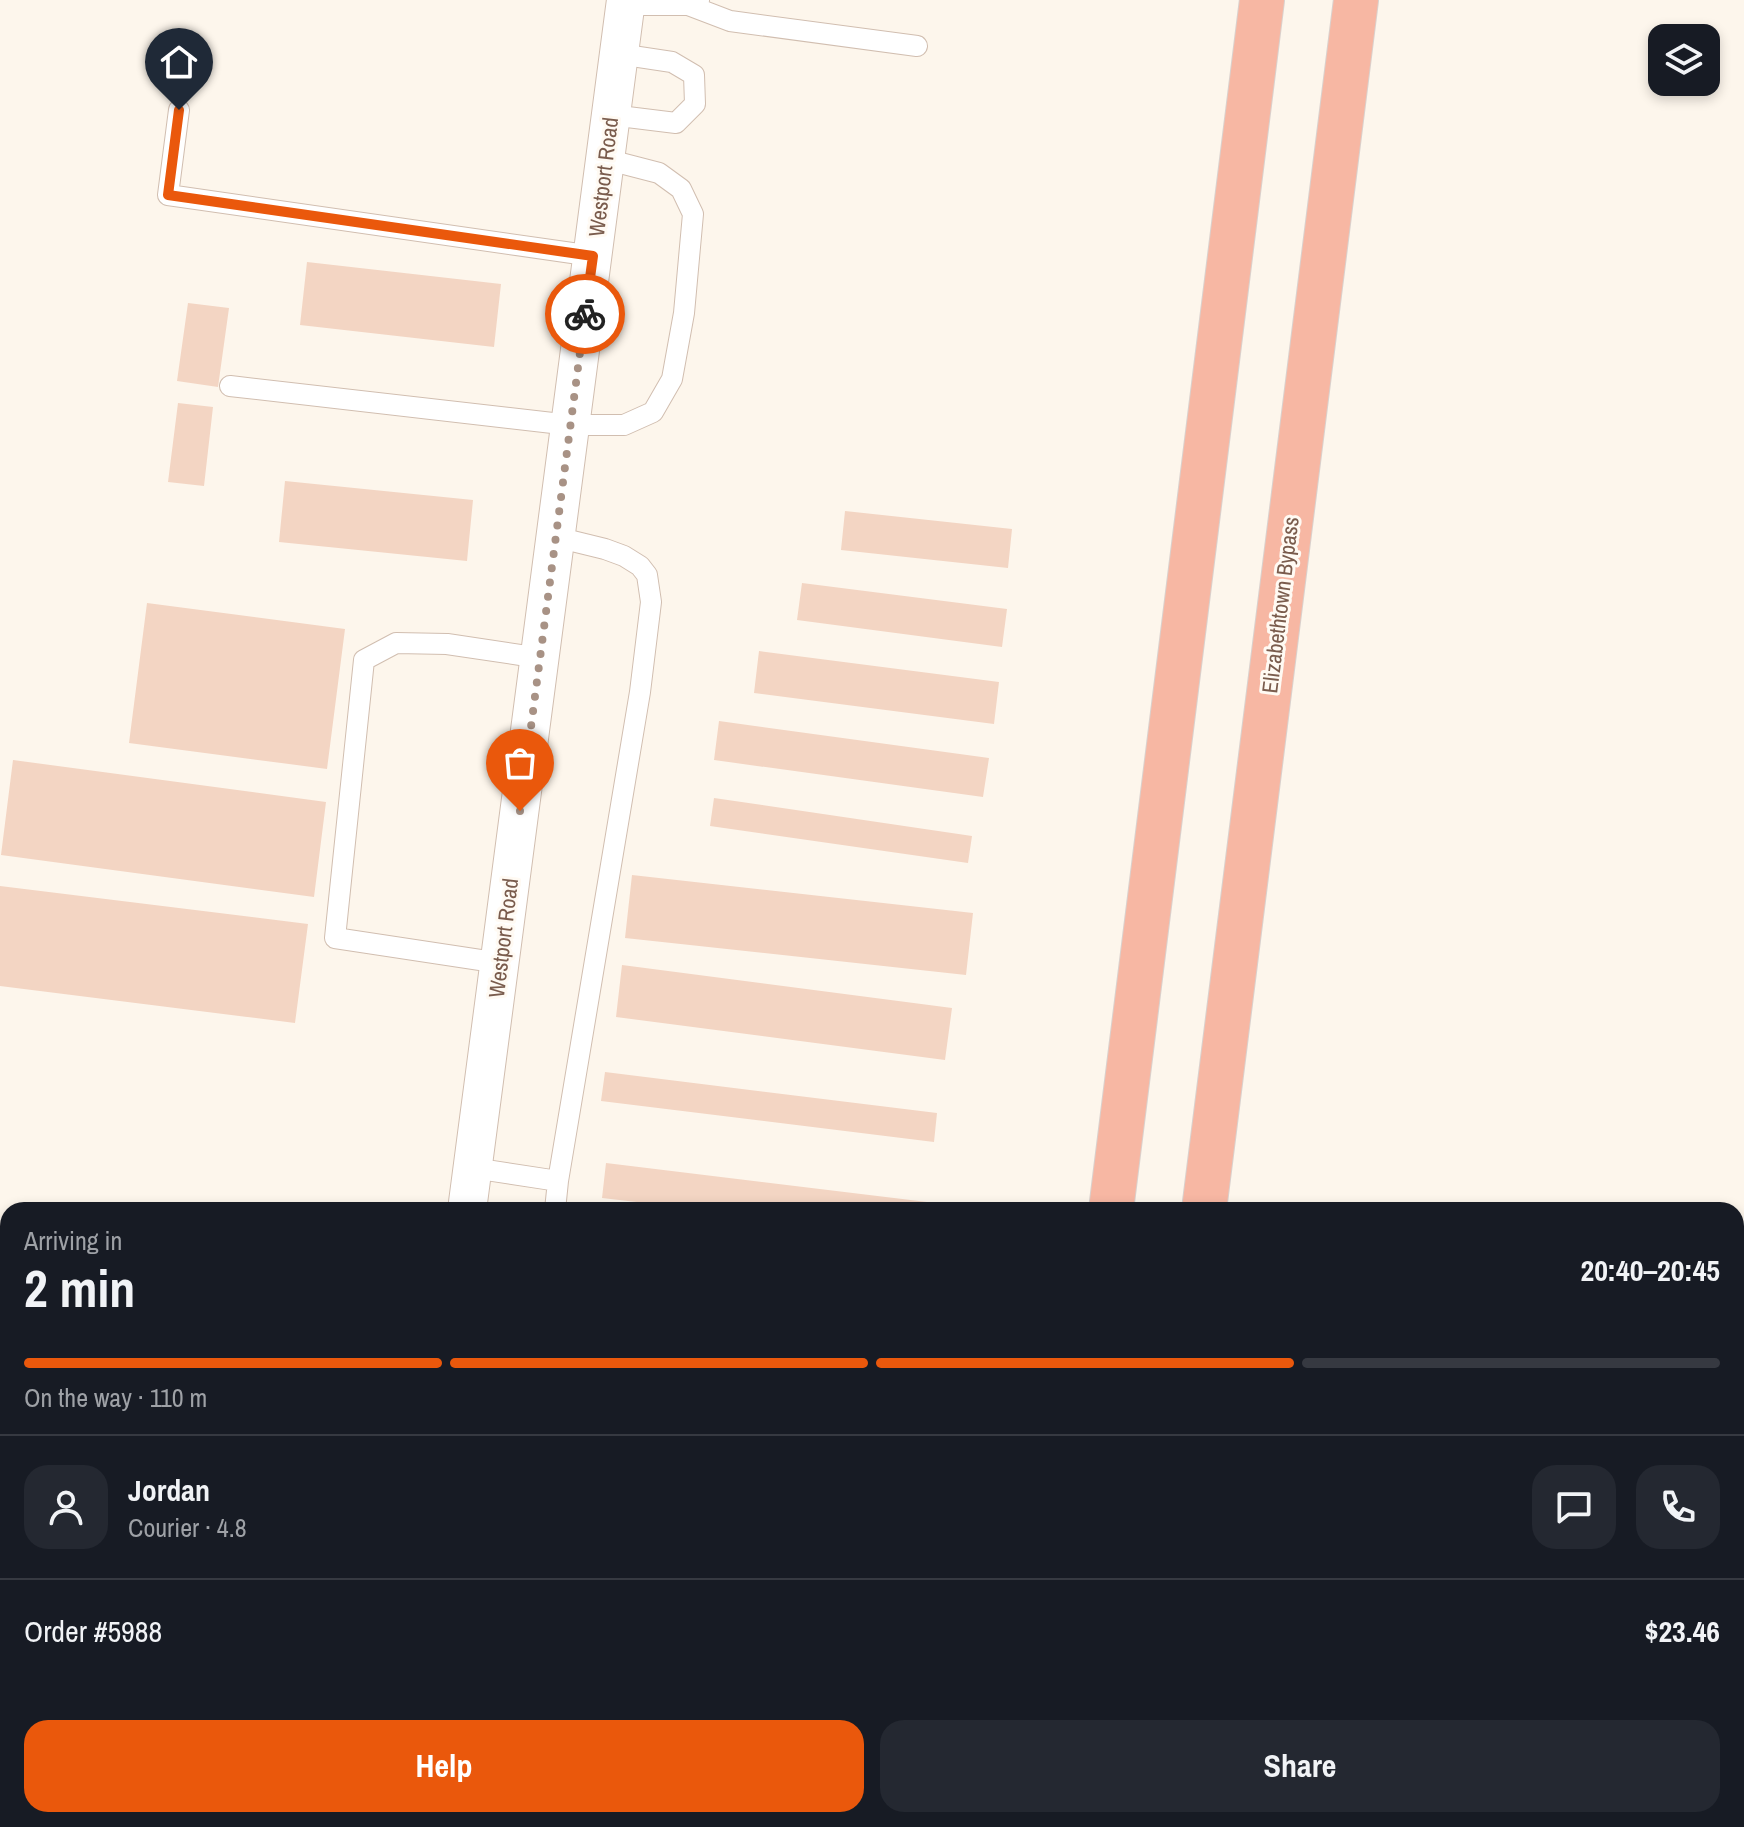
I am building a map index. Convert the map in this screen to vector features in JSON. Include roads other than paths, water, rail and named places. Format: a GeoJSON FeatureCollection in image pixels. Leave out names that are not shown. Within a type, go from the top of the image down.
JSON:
{"type":"FeatureCollection","features":[{"type":"Feature","properties":{"kind":"highway"},"geometry":{"type":"LineString","coordinates":[[1112,1202],[1262,0]]}},
{"type":"Feature","properties":{"kind":"highway","name":"Elizabethtown Bypass"},"geometry":{"type":"LineString","coordinates":[[1205,1202],[1356,0]]}},
{"type":"Feature","properties":{"kind":"street","name":"Westport Road"},"geometry":{"type":"LineString","coordinates":[[468,1202],[626,2]]}},
{"type":"Feature","properties":{"kind":"lane"},"geometry":{"type":"LineString","coordinates":[[626,2],[693,3],[730,21],[917,46]]}},
{"type":"Feature","properties":{"kind":"lane"},"geometry":{"type":"LineString","coordinates":[[611,115],[676,123],[695,104],[694,75],[672,62],[619,54]]}},
{"type":"Feature","properties":{"kind":"lane"},"geometry":{"type":"LineString","coordinates":[[179,110],[168,195],[593,256]]}},
{"type":"Feature","properties":{"kind":"lane"},"geometry":{"type":"LineString","coordinates":[[230,386],[570,425],[624,425],[653,412],[672,379],[684,313],[693,214],[681,189],[659,173],[605,159]]}},
{"type":"Feature","properties":{"kind":"lane"},"geometry":{"type":"LineString","coordinates":[[556,537],[605,549],[640,566],[647,575],[651,602],[640,692],[556,1202]]}},
{"type":"Feature","properties":{"kind":"lane"},"geometry":{"type":"LineString","coordinates":[[500,963],[335,938],[364,660],[396,643],[447,644],[540,658]]}},
{"type":"Feature","properties":{"kind":"lane"},"geometry":{"type":"LineString","coordinates":[[473,1168],[558,1181]]}}]}
